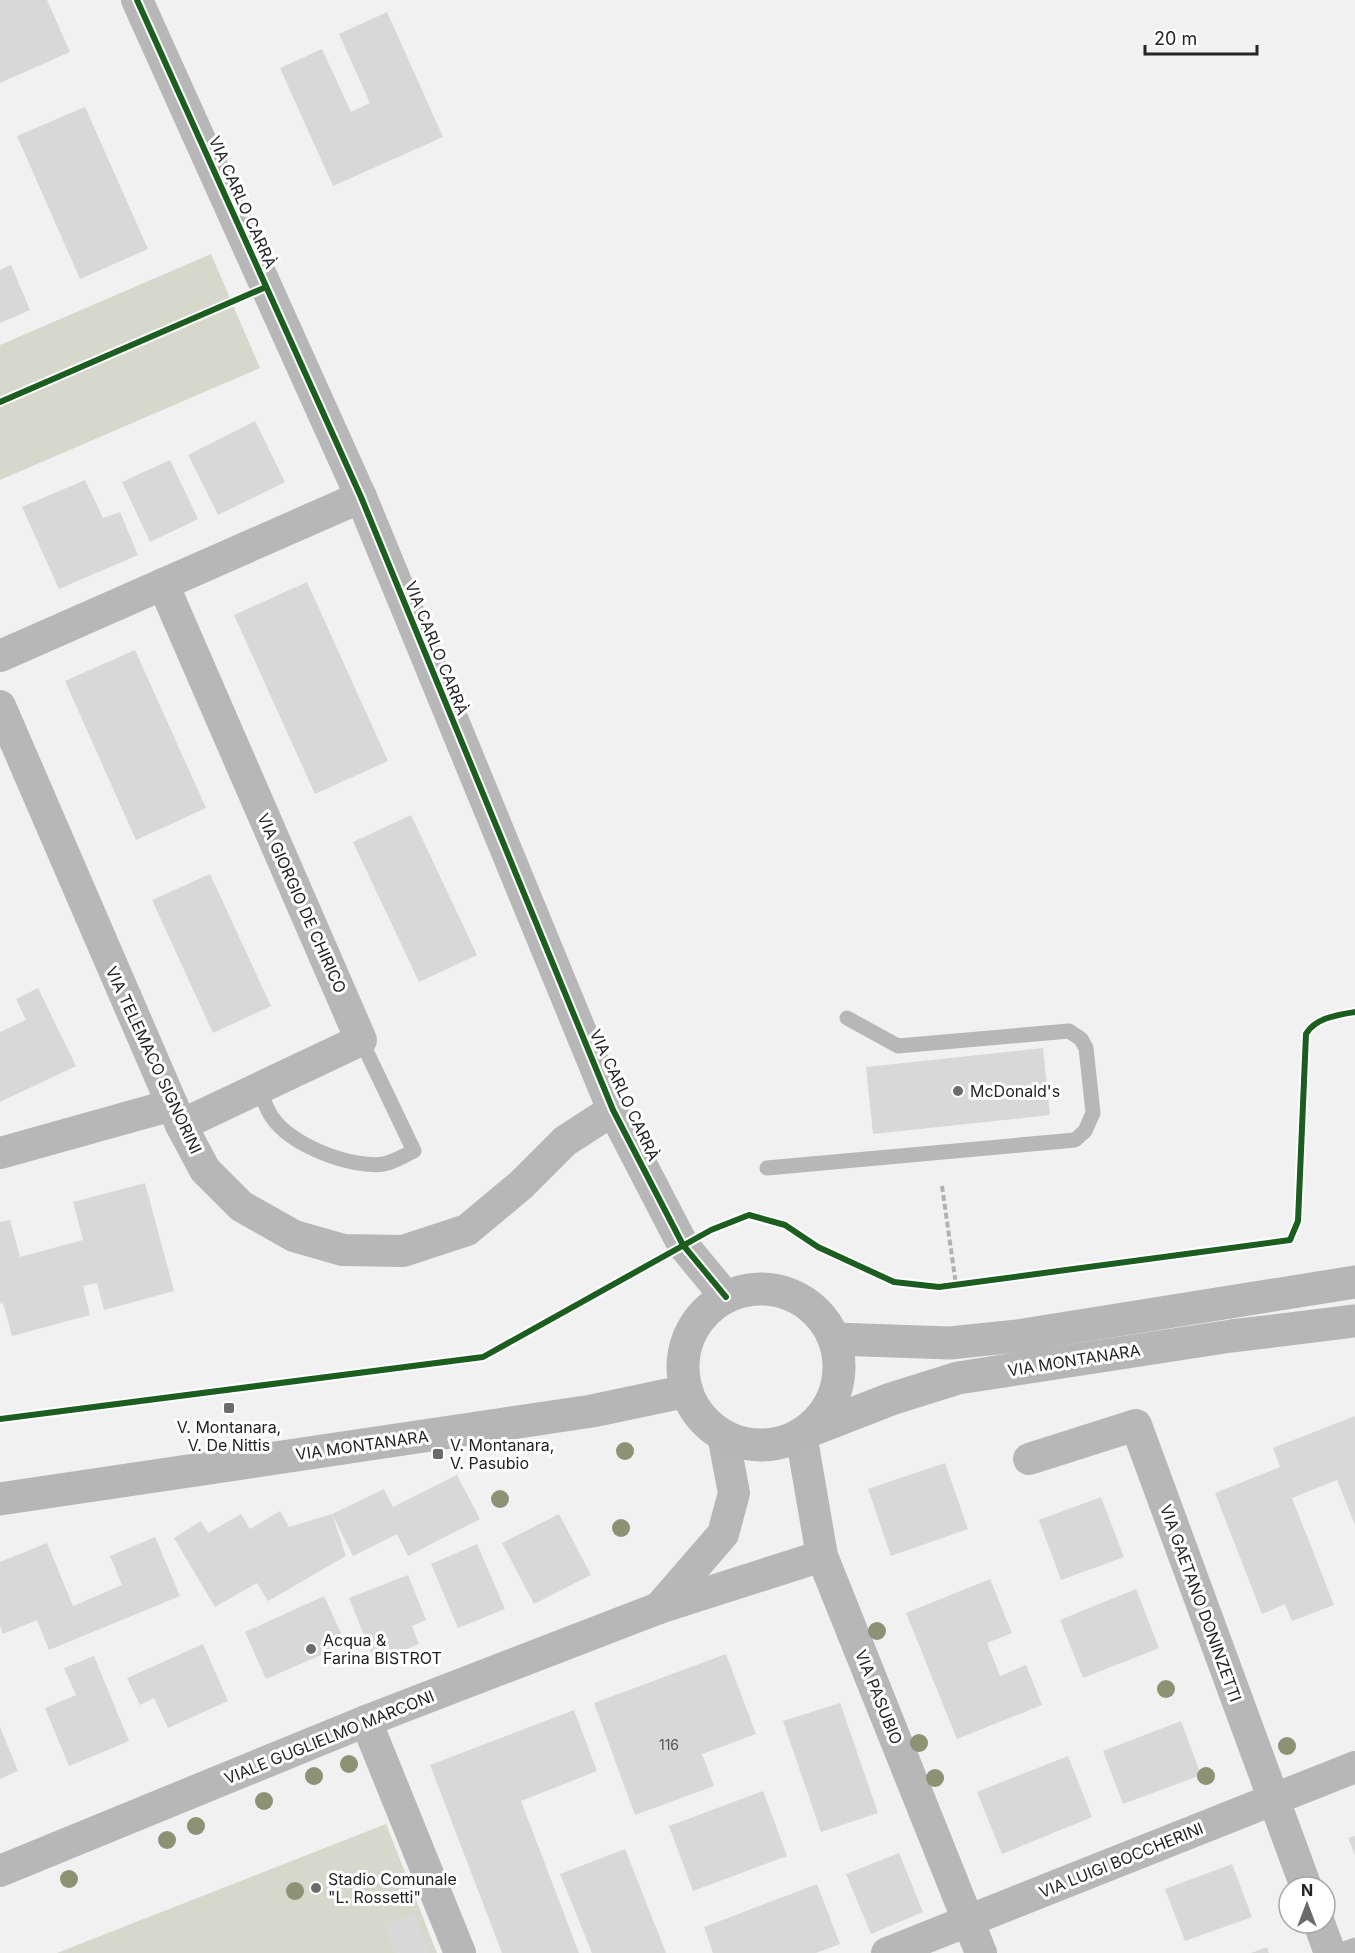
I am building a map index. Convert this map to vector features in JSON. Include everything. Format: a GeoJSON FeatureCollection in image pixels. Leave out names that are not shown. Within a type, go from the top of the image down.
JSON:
{"type":"FeatureCollection","features":[{"type":"Feature","properties":{"kind":"main road","name":"VIA MONTANARA"},"geometry":{"type":"LineString","coordinates":[[835,1339],[950,1343],[1018,1336],[1355,1282]]}},
{"type":"Feature","properties":{"kind":"main road"},"geometry":{"type":"LineString","coordinates":[[751,1289],[777,1290],[802,1299],[822,1316],[835,1339],[840,1360],[839,1382],[831,1403],[819,1421],[801,1434],[776,1444],[748,1444],[723,1435],[707,1424],[695,1409],[687,1391],[683,1370],[685,1348],[694,1327],[707,1310],[726,1297],[751,1289]]}},
{"type":"Feature","properties":{"kind":"main road","name":"VIA MONTANARA"},"geometry":{"type":"LineString","coordinates":[[801,1434],[958,1378],[1231,1336],[1355,1321]]}},
{"type":"Feature","properties":{"kind":"main road","name":"VIA MONTANARA"},"geometry":{"type":"LineString","coordinates":[[0,1499],[592,1411],[687,1391]]}},
{"type":"Feature","properties":{"kind":"street","name":"VIA CARLO CARRÀ"},"geometry":{"type":"LineString","coordinates":[[137,0],[361,497],[613,1110],[683,1245],[726,1297]]}},
{"type":"Feature","properties":{"kind":"street"},"geometry":{"type":"LineString","coordinates":[[0,656],[361,497]]}},
{"type":"Feature","properties":{"kind":"street","name":"VIA GIORGIO DE CHIRICO"},"geometry":{"type":"LineString","coordinates":[[163,584],[362,1040]]}},
{"type":"Feature","properties":{"kind":"street","name":"VIA TELEMACO SIGNORINI"},"geometry":{"type":"LineString","coordinates":[[0,706],[176,1115],[206,1170],[241,1206],[294,1236],[343,1250],[403,1251],[467,1230],[521,1185],[564,1142],[613,1110]]}},
{"type":"Feature","properties":{"kind":"street"},"geometry":{"type":"LineString","coordinates":[[0,1153],[176,1115],[259,1088],[362,1040]]}},
{"type":"Feature","properties":{"kind":"street","name":"VIA GAETANO DONINZETTI"},"geometry":{"type":"LineString","coordinates":[[1029,1460],[1136,1425],[1301,1875]]}},
{"type":"Feature","properties":{"kind":"street","name":"VIA PASUBIO"},"geometry":{"type":"LineString","coordinates":[[801,1434],[822,1556],[981,1953]]}},
{"type":"Feature","properties":{"kind":"street","name":"VIALE GUGLIELMO MARCONI"},"geometry":{"type":"LineString","coordinates":[[659,1608],[723,1534],[734,1493],[723,1435]]}},
{"type":"Feature","properties":{"kind":"street","name":"VIALE GUGLIELMO MARCONI"},"geometry":{"type":"LineString","coordinates":[[0,1871],[366,1721],[659,1608],[822,1556]]}},
{"type":"Feature","properties":{"kind":"street"},"geometry":{"type":"LineString","coordinates":[[366,1721],[460,1953]]}},
{"type":"Feature","properties":{"kind":"street","name":"VIA LUIGI BOCCHERINI"},"geometry":{"type":"LineString","coordinates":[[887,1953],[1355,1767]]}},
{"type":"Feature","properties":{"kind":"street"},"geometry":{"type":"LineString","coordinates":[[1324,1935],[1332,1953]]}},
{"type":"Feature","properties":{"kind":"lane"},"geometry":{"type":"LineString","coordinates":[[767,1168],[1075,1140],[1085,1131],[1093,1113],[1086,1048],[1080,1039],[1069,1031],[898,1046],[847,1018]]}},
{"type":"Feature","properties":{"kind":"lane"},"geometry":{"type":"LineString","coordinates":[[259,1088],[273,1118],[295,1140],[330,1155],[357,1162],[385,1164],[414,1151],[362,1040]]}},
{"type":"Feature","properties":{"kind":"lane"},"geometry":{"type":"LineString","coordinates":[[1332,1953],[1355,1944]]}},
{"type":"Feature","properties":{"kind":"path"},"geometry":{"type":"LineString","coordinates":[[942,1186],[956,1285]]}},
{"type":"Feature","properties":{"kind":"path"},"geometry":{"type":"LineString","coordinates":[[947,1286],[967,1284]]}},
{"type":"Feature","properties":{"kind":"shaded area"},"geometry":{"type":"Polygon","coordinates":[[[211,254],[260,368],[0,480],[0,345],[211,254]]]}},
{"type":"Feature","properties":{"kind":"shaded area","name":"Stadio Comunale \"L. Rossetti\""},"geometry":{"type":"Polygon","coordinates":[[[386,1824],[437,1953],[57,1953],[386,1824]]]}},
{"type":"Feature","properties":{"kind":"building"},"geometry":{"type":"Polygon","coordinates":[[[0,0],[47,0],[70,52],[0,83],[0,0]]]}},
{"type":"Feature","properties":{"kind":"building"},"geometry":{"type":"Polygon","coordinates":[[[387,12],[443,137],[333,186],[280,68],[322,49],[351,112],[370,103],[339,34],[387,12]]]}},
{"type":"Feature","properties":{"kind":"building"},"geometry":{"type":"Polygon","coordinates":[[[85,107],[148,249],[80,279],[17,136],[85,107]]]}},
{"type":"Feature","properties":{"kind":"building"},"geometry":{"type":"Polygon","coordinates":[[[11,265],[30,310],[0,323],[0,270],[11,265]]]}},
{"type":"Feature","properties":{"kind":"building"},"geometry":{"type":"Polygon","coordinates":[[[255,421],[285,482],[218,515],[188,455],[255,421]]]}},
{"type":"Feature","properties":{"kind":"building"},"geometry":{"type":"Polygon","coordinates":[[[170,460],[198,519],[150,542],[122,482],[170,460]]]}},
{"type":"Feature","properties":{"kind":"building"},"geometry":{"type":"Polygon","coordinates":[[[85,480],[103,518],[120,512],[138,555],[59,589],[22,507],[85,480]]]}},
{"type":"Feature","properties":{"kind":"building"},"geometry":{"type":"Polygon","coordinates":[[[307,582],[388,761],[315,794],[234,615],[307,582]]]}},
{"type":"Feature","properties":{"kind":"building"},"geometry":{"type":"Polygon","coordinates":[[[135,650],[206,808],[136,840],[65,681],[135,650]]]}},
{"type":"Feature","properties":{"kind":"building"},"geometry":{"type":"Polygon","coordinates":[[[411,815],[477,955],[419,982],[353,842],[411,815]]]}},
{"type":"Feature","properties":{"kind":"building"},"geometry":{"type":"Polygon","coordinates":[[[210,874],[271,1006],[213,1033],[152,900],[210,874]]]}},
{"type":"Feature","properties":{"kind":"building"},"geometry":{"type":"Polygon","coordinates":[[[38,988],[76,1066],[0,1102],[0,1032],[26,1020],[16,999],[38,988]]]}},
{"type":"Feature","properties":{"kind":"building","name":"McDonald's"},"geometry":{"type":"Polygon","coordinates":[[[1043,1048],[1050,1115],[873,1134],[866,1067],[1043,1048]]]}},
{"type":"Feature","properties":{"kind":"building"},"geometry":{"type":"Polygon","coordinates":[[[145,1183],[174,1291],[104,1310],[97,1283],[83,1286],[90,1315],[12,1336],[3,1303],[0,1304],[0,1222],[10,1220],[20,1257],[83,1240],[73,1202],[145,1183]]]}},
{"type":"Feature","properties":{"kind":"building"},"geometry":{"type":"Polygon","coordinates":[[[1355,1416],[1355,1525],[1337,1480],[1292,1498],[1334,1605],[1292,1621],[1285,1604],[1262,1614],[1215,1493],[1280,1467],[1273,1448],[1355,1416]]]}},
{"type":"Feature","properties":{"kind":"building"},"geometry":{"type":"Polygon","coordinates":[[[945,1463],[968,1529],[891,1556],[868,1489],[945,1463]]]}},
{"type":"Feature","properties":{"kind":"building"},"geometry":{"type":"Polygon","coordinates":[[[457,1475],[480,1519],[408,1556],[397,1534],[353,1556],[332,1514],[384,1489],[393,1507],[457,1475]]]}},
{"type":"Feature","properties":{"kind":"building"},"geometry":{"type":"Polygon","coordinates":[[[1101,1497],[1124,1557],[1061,1580],[1039,1520],[1101,1497]]]}},
{"type":"Feature","properties":{"kind":"building"},"geometry":{"type":"Polygon","coordinates":[[[280,1511],[289,1527],[332,1514],[346,1556],[268,1601],[257,1583],[215,1607],[174,1538],[201,1521],[208,1533],[241,1514],[250,1529],[280,1511]]]}},
{"type":"Feature","properties":{"kind":"building"},"geometry":{"type":"Polygon","coordinates":[[[559,1514],[591,1575],[534,1604],[502,1543],[559,1514]]]}},
{"type":"Feature","properties":{"kind":"building"},"geometry":{"type":"Polygon","coordinates":[[[155,1537],[180,1596],[49,1650],[37,1620],[3,1634],[0,1626],[0,1562],[47,1543],[73,1606],[122,1585],[110,1556],[155,1537]]]}},
{"type":"Feature","properties":{"kind":"building"},"geometry":{"type":"Polygon","coordinates":[[[477,1544],[505,1609],[458,1628],[431,1564],[477,1544]]]}},
{"type":"Feature","properties":{"kind":"building"},"geometry":{"type":"Polygon","coordinates":[[[408,1575],[426,1620],[412,1626],[419,1644],[375,1662],[349,1598],[408,1575]]]}},
{"type":"Feature","properties":{"kind":"building"},"geometry":{"type":"Polygon","coordinates":[[[990,1579],[1012,1633],[987,1643],[1000,1676],[1026,1665],[1042,1705],[957,1739],[906,1613],[990,1579]]]}},
{"type":"Feature","properties":{"kind":"building"},"geometry":{"type":"Polygon","coordinates":[[[1136,1589],[1159,1648],[1083,1678],[1060,1620],[1136,1589]]]}},
{"type":"Feature","properties":{"kind":"building"},"geometry":{"type":"Polygon","coordinates":[[[324,1596],[346,1644],[266,1679],[245,1632],[324,1596]]]}},
{"type":"Feature","properties":{"kind":"building"},"geometry":{"type":"Polygon","coordinates":[[[203,1644],[228,1701],[168,1728],[154,1698],[140,1705],[127,1678],[203,1644]]]}},
{"type":"Feature","properties":{"kind":"building"},"geometry":{"type":"Polygon","coordinates":[[[726,1654],[756,1734],[702,1754],[714,1786],[635,1815],[594,1703],[726,1654]]]}},
{"type":"Feature","properties":{"kind":"building"},"geometry":{"type":"Polygon","coordinates":[[[94,1656],[129,1741],[69,1766],[45,1708],[76,1695],[64,1668],[94,1656]]]}},
{"type":"Feature","properties":{"kind":"building"},"geometry":{"type":"Polygon","coordinates":[[[840,1703],[878,1813],[821,1832],[783,1721],[840,1703]]]}},
{"type":"Feature","properties":{"kind":"building"},"geometry":{"type":"Polygon","coordinates":[[[574,1710],[597,1771],[521,1801],[579,1953],[502,1953],[430,1765],[574,1710]]]}},
{"type":"Feature","properties":{"kind":"building"},"geometry":{"type":"Polygon","coordinates":[[[1181,1721],[1201,1775],[1123,1804],[1103,1751],[1181,1721]]]}},
{"type":"Feature","properties":{"kind":"building"},"geometry":{"type":"Polygon","coordinates":[[[0,1727],[18,1771],[0,1779],[0,1727]]]}},
{"type":"Feature","properties":{"kind":"building"},"geometry":{"type":"Polygon","coordinates":[[[1068,1756],[1092,1817],[1002,1854],[977,1792],[1068,1756]]]}},
{"type":"Feature","properties":{"kind":"building"},"geometry":{"type":"Polygon","coordinates":[[[763,1791],[787,1856],[693,1891],[669,1826],[763,1791]]]}},
{"type":"Feature","properties":{"kind":"building"},"geometry":{"type":"Polygon","coordinates":[[[1355,1836],[1355,1855],[1348,1838],[1355,1836]]]}},
{"type":"Feature","properties":{"kind":"building"},"geometry":{"type":"Polygon","coordinates":[[[625,1849],[666,1953],[592,1953],[560,1874],[625,1849]]]}},
{"type":"Feature","properties":{"kind":"building"},"geometry":{"type":"Polygon","coordinates":[[[899,1853],[923,1912],[871,1934],[846,1874],[899,1853]]]}},
{"type":"Feature","properties":{"kind":"building"},"geometry":{"type":"Polygon","coordinates":[[[1232,1864],[1252,1917],[1185,1941],[1165,1889],[1232,1864]]]}},
{"type":"Feature","properties":{"kind":"building"},"geometry":{"type":"Polygon","coordinates":[[[817,1884],[840,1944],[816,1953],[713,1953],[704,1927],[817,1884]]]}},
{"type":"Feature","properties":{"kind":"building"},"geometry":{"type":"Polygon","coordinates":[[[414,1913],[430,1953],[395,1953],[384,1924],[414,1913]]]}},
{"type":"Feature","properties":{"kind":"building"},"geometry":{"type":"Polygon","coordinates":[[[1267,1947],[1269,1953],[1251,1953],[1267,1947]]]}},
{"type":"Feature","properties":{"kind":"cycle path"},"geometry":{"type":"LineString","coordinates":[[137,0],[361,497],[613,1110],[683,1245],[726,1297]]}},
{"type":"Feature","properties":{"kind":"cycle path"},"geometry":{"type":"LineString","coordinates":[[0,402],[266,287]]}},
{"type":"Feature","properties":{"kind":"cycle path"},"geometry":{"type":"LineString","coordinates":[[0,1419],[483,1357],[711,1230],[749,1215],[785,1225],[818,1247],[894,1282],[939,1287],[1290,1240],[1298,1221],[1306,1034],[1321,1021],[1355,1012]]}},
{"type":"Feature","properties":{"kind":"place","name":"McDonald's"},"geometry":{"type":"Point","coordinates":[958,1091]}},
{"type":"Feature","properties":{"kind":"place","name":"V. Montanara, V. De Nittis"},"geometry":{"type":"Point","coordinates":[229,1408]}},
{"type":"Feature","properties":{"kind":"place","name":"V. Montanara, V. Pasubio"},"geometry":{"type":"Point","coordinates":[438,1454]}},
{"type":"Feature","properties":{"kind":"place","name":"Acqua & Farina BISTROT"},"geometry":{"type":"Point","coordinates":[311,1649]}},
{"type":"Feature","properties":{"kind":"place","name":"Stadio Comunale \"L. Rossetti\""},"geometry":{"type":"Point","coordinates":[316,1888]}}]}
